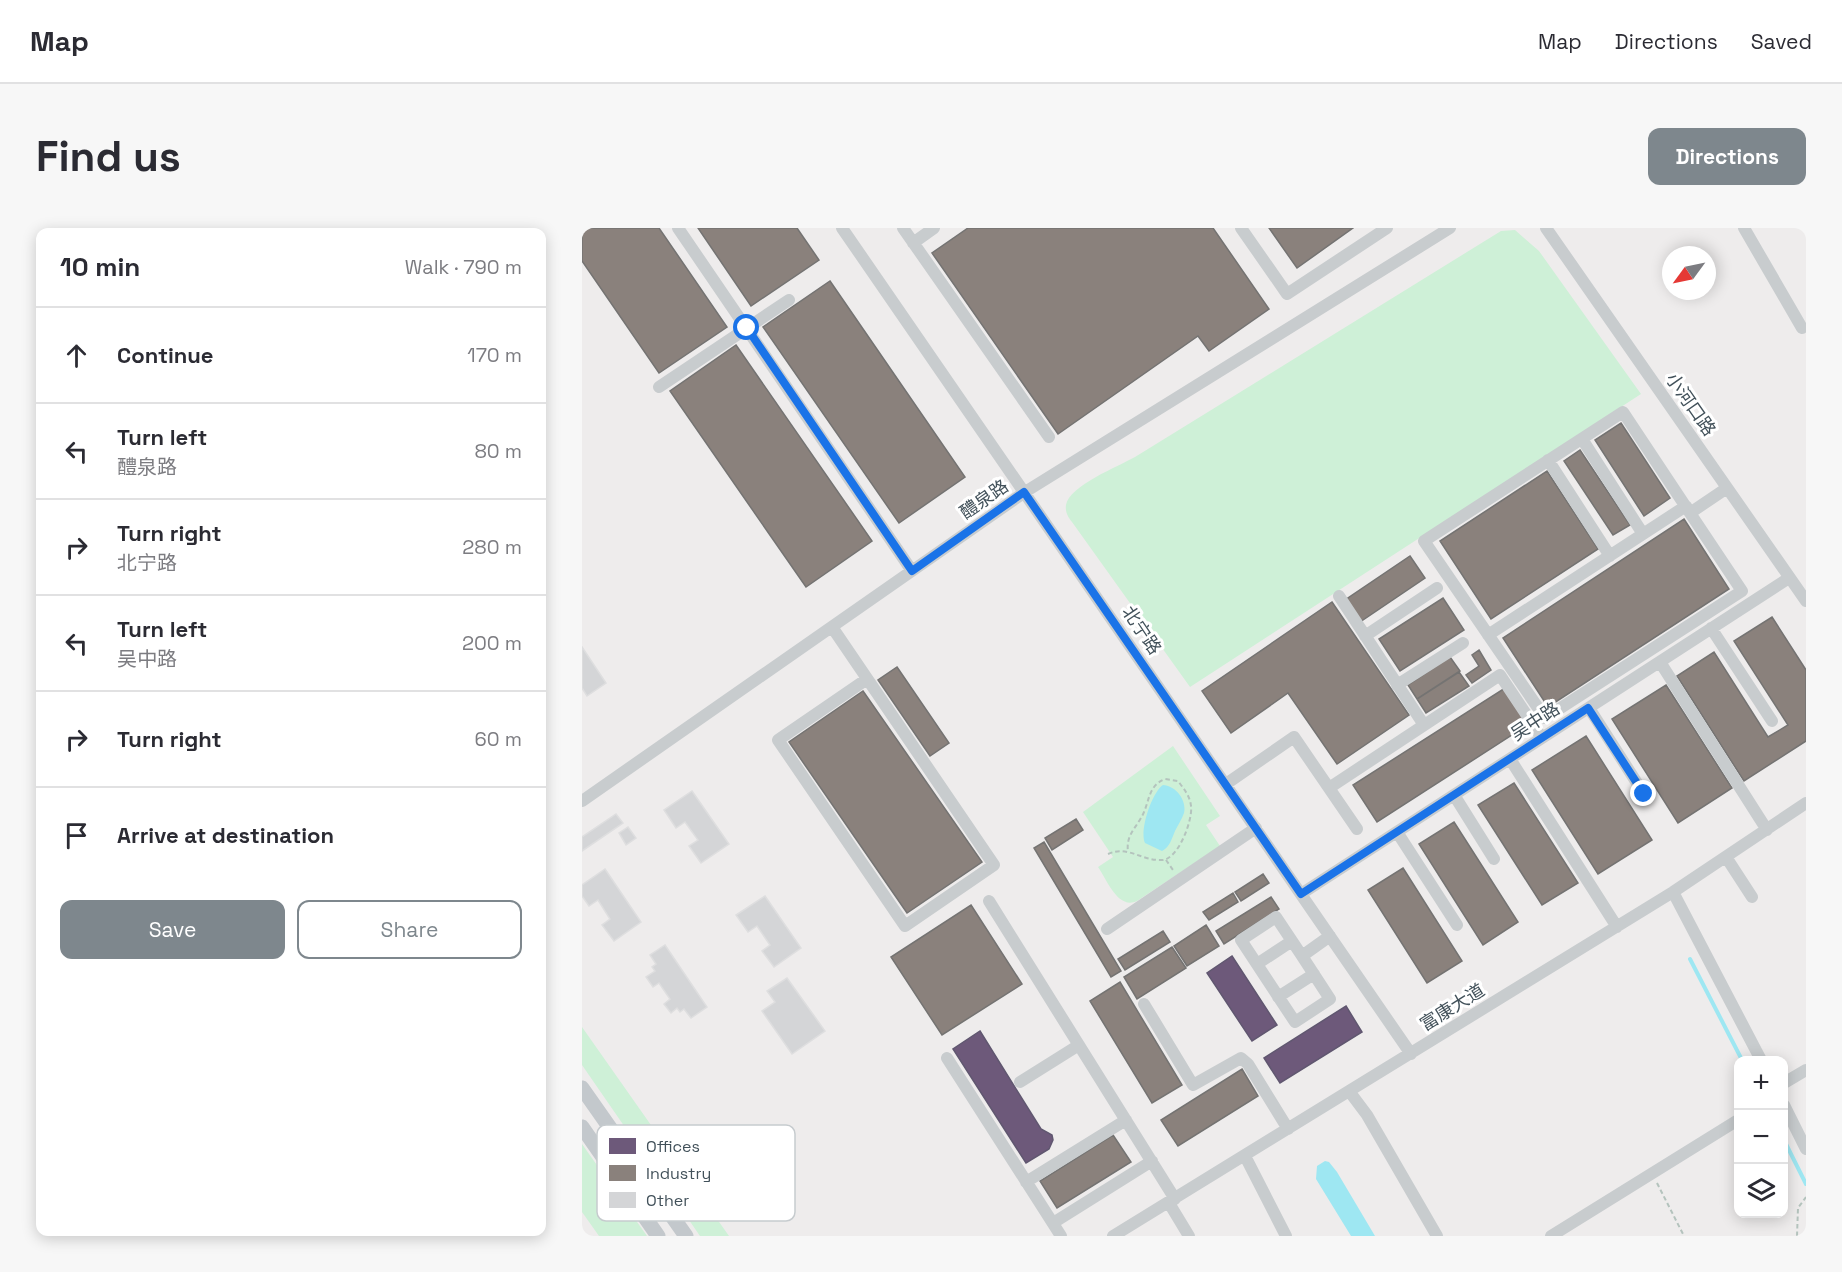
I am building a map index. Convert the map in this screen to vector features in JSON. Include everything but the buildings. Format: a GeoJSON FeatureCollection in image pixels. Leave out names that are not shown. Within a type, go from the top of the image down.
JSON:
{"type":"FeatureCollection","features":[{"type":"Feature","properties":{"kind":"main road"},"geometry":{"type":"LineString","coordinates":[[582,1088],[608,1125]]}},
{"type":"Feature","properties":{"kind":"main road"},"geometry":{"type":"LineString","coordinates":[[582,1127],[597,1149]]}},
{"type":"Feature","properties":{"kind":"main road"},"geometry":{"type":"LineString","coordinates":[[648,1221],[658,1236]]}},
{"type":"Feature","properties":{"kind":"main road"},"geometry":{"type":"LineString","coordinates":[[675,1221],[686,1236]]}},
{"type":"Feature","properties":{"kind":"street"},"geometry":{"type":"LineString","coordinates":[[678,228],[912,571]]}},
{"type":"Feature","properties":{"kind":"street","name":"北宁路"},"geometry":{"type":"LineString","coordinates":[[842,228],[1411,1054]]}},
{"type":"Feature","properties":{"kind":"street"},"geometry":{"type":"LineString","coordinates":[[903,228],[1049,437]]}},
{"type":"Feature","properties":{"kind":"street"},"geometry":{"type":"LineString","coordinates":[[913,243],[934,228]]}},
{"type":"Feature","properties":{"kind":"street"},"geometry":{"type":"LineString","coordinates":[[1241,228],[1287,294],[1387,228]]}},
{"type":"Feature","properties":{"kind":"street","name":"醴泉路"},"geometry":{"type":"LineString","coordinates":[[582,801],[1024,492],[1450,228]]}},
{"type":"Feature","properties":{"kind":"street","name":"小河口路"},"geometry":{"type":"LineString","coordinates":[[1546,228],[1806,601]]}},
{"type":"Feature","properties":{"kind":"street"},"geometry":{"type":"LineString","coordinates":[[1744,228],[1802,328]]}},
{"type":"Feature","properties":{"kind":"street"},"geometry":{"type":"LineString","coordinates":[[659,387],[789,300]]}},
{"type":"Feature","properties":{"kind":"street"},"geometry":{"type":"LineString","coordinates":[[1623,412],[1742,591],[1545,718],[1424,541],[1581,439],[1623,412]]}},
{"type":"Feature","properties":{"kind":"street"},"geometry":{"type":"LineString","coordinates":[[1581,439],[1643,534]]}},
{"type":"Feature","properties":{"kind":"street"},"geometry":{"type":"LineString","coordinates":[[1548,460],[1610,555]]}},
{"type":"Feature","properties":{"kind":"street"},"geometry":{"type":"LineString","coordinates":[[1488,635],[1643,534],[1727,488]]}},
{"type":"Feature","properties":{"kind":"street","name":"吴中路"},"geometry":{"type":"LineString","coordinates":[[1301,894],[1789,578]]}},
{"type":"Feature","properties":{"kind":"street"},"geometry":{"type":"LineString","coordinates":[[1365,636],[1437,588]]}},
{"type":"Feature","properties":{"kind":"street"},"geometry":{"type":"LineString","coordinates":[[1339,596],[1424,725]]}},
{"type":"Feature","properties":{"kind":"street"},"geometry":{"type":"LineString","coordinates":[[832,627],[994,865],[905,926],[778,740],[867,679]]}},
{"type":"Feature","properties":{"kind":"street"},"geometry":{"type":"LineString","coordinates":[[1711,628],[1772,721]]}},
{"type":"Feature","properties":{"kind":"street"},"geometry":{"type":"LineString","coordinates":[[1397,685],[1463,643]]}},
{"type":"Feature","properties":{"kind":"street"},"geometry":{"type":"LineString","coordinates":[[1660,662],[1767,830]]}},
{"type":"Feature","properties":{"kind":"street"},"geometry":{"type":"LineString","coordinates":[[1329,788],[1500,675],[1542,738]]}},
{"type":"Feature","properties":{"kind":"street"},"geometry":{"type":"LineString","coordinates":[[1588,708],[1644,794]]}},
{"type":"Feature","properties":{"kind":"street"},"geometry":{"type":"LineString","coordinates":[[1226,784],[1294,737],[1357,829]]}},
{"type":"Feature","properties":{"kind":"street"},"geometry":{"type":"LineString","coordinates":[[1510,759],[1617,927]]}},
{"type":"Feature","properties":{"kind":"street"},"geometry":{"type":"LineString","coordinates":[[1454,795],[1494,860]]}},
{"type":"Feature","properties":{"kind":"street","name":"富康大道"},"geometry":{"type":"LineString","coordinates":[[1113,1236],[1617,927],[1806,803]]}},
{"type":"Feature","properties":{"kind":"street"},"geometry":{"type":"LineString","coordinates":[[1107,929],[1256,828]]}},
{"type":"Feature","properties":{"kind":"street"},"geometry":{"type":"LineString","coordinates":[[1397,832],[1457,925]]}},
{"type":"Feature","properties":{"kind":"street"},"geometry":{"type":"LineString","coordinates":[[1726,857],[1752,897]]}},
{"type":"Feature","properties":{"kind":"street"},"geometry":{"type":"LineString","coordinates":[[1673,892],[1759,1056]]}},
{"type":"Feature","properties":{"kind":"street"},"geometry":{"type":"LineString","coordinates":[[989,901],[1152,1161],[1189,1236]]}},
{"type":"Feature","properties":{"kind":"street"},"geometry":{"type":"LineString","coordinates":[[1276,917],[1292,940],[1330,999],[1295,1022],[1241,940],[1276,917]]}},
{"type":"Feature","properties":{"kind":"street"},"geometry":{"type":"LineString","coordinates":[[1302,956],[1330,936]]}},
{"type":"Feature","properties":{"kind":"street"},"geometry":{"type":"LineString","coordinates":[[1257,964],[1292,940]]}},
{"type":"Feature","properties":{"kind":"street"},"geometry":{"type":"LineString","coordinates":[[1278,997],[1314,974]]}},
{"type":"Feature","properties":{"kind":"street"},"geometry":{"type":"LineString","coordinates":[[1143,1004],[1193,1085],[1241,1058],[1248,1064],[1288,1129]]}},
{"type":"Feature","properties":{"kind":"street"},"geometry":{"type":"LineString","coordinates":[[1020,1082],[1079,1045]]}},
{"type":"Feature","properties":{"kind":"street"},"geometry":{"type":"LineString","coordinates":[[947,1058],[1061,1236]]}},
{"type":"Feature","properties":{"kind":"street"},"geometry":{"type":"LineString","coordinates":[[1788,1081],[1806,1071]]}},
{"type":"Feature","properties":{"kind":"street"},"geometry":{"type":"LineString","coordinates":[[1349,1091],[1366,1115],[1437,1236]]}},
{"type":"Feature","properties":{"kind":"street"},"geometry":{"type":"LineString","coordinates":[[1786,1110],[1806,1149]]}},
{"type":"Feature","properties":{"kind":"street"},"geometry":{"type":"LineString","coordinates":[[1026,1182],[1126,1120]]}},
{"type":"Feature","properties":{"kind":"street"},"geometry":{"type":"LineString","coordinates":[[1551,1236],[1734,1123]]}},
{"type":"Feature","properties":{"kind":"street"},"geometry":{"type":"LineString","coordinates":[[1245,1156],[1286,1236]]}},
{"type":"Feature","properties":{"kind":"street"},"geometry":{"type":"LineString","coordinates":[[1053,1223],[1152,1161]]}},
{"type":"Feature","properties":{"kind":"path"},"geometry":{"type":"LineString","coordinates":[[1108,854],[1120,850],[1140,858],[1166,860],[1171,856],[1181,843],[1191,814],[1189,796],[1178,781],[1165,778],[1154,786],[1142,816],[1129,834],[1128,852]]}},
{"type":"Feature","properties":{"kind":"path"},"geometry":{"type":"LineString","coordinates":[[1652,1174],[1684,1236]]}},
{"type":"Feature","properties":{"kind":"path"},"geometry":{"type":"LineString","coordinates":[[1797,1236],[1798,1208],[1806,1197]]}},
{"type":"Feature","properties":{"kind":"green space"},"geometry":{"type":"Polygon","coordinates":[[[1515,230],[1539,251],[1641,394],[1190,687],[1069,518],[1066,505],[1069,498],[1085,484],[1135,457],[1501,231],[1515,230]]]}},
{"type":"Feature","properties":{"kind":"green space"},"geometry":{"type":"Polygon","coordinates":[[[1173,746],[1220,816],[1206,825],[1220,846],[1137,901],[1130,903],[1119,898],[1098,867],[1113,857],[1083,812],[1173,746]]]}},
{"type":"Feature","properties":{"kind":"green space"},"geometry":{"type":"Polygon","coordinates":[[[582,1027],[651,1125],[623,1125],[582,1065],[582,1027]]]}},
{"type":"Feature","properties":{"kind":"green space"},"geometry":{"type":"Polygon","coordinates":[[[582,1144],[597,1165],[597,1221],[636,1221],[647,1236],[599,1236],[582,1212],[582,1144]]]}},
{"type":"Feature","properties":{"kind":"green space"},"geometry":{"type":"Polygon","coordinates":[[[690,1221],[718,1221],[729,1236],[700,1236],[690,1221]]]}},
{"type":"Feature","properties":{"kind":"water"},"geometry":{"type":"Polygon","coordinates":[[[1163,785],[1180,794],[1184,808],[1170,842],[1162,851],[1145,843],[1144,830],[1151,803],[1163,785]]]}},
{"type":"Feature","properties":{"kind":"water"},"geometry":{"type":"Polygon","coordinates":[[[1325,1161],[1329,1162],[1337,1172],[1375,1236],[1351,1236],[1316,1179],[1317,1166],[1325,1161]]]}},
{"type":"Feature","properties":{"kind":"waterway"},"geometry":{"type":"LineString","coordinates":[[1690,959],[1740,1056]]}},
{"type":"Feature","properties":{"kind":"waterway"},"geometry":{"type":"LineString","coordinates":[[1788,1148],[1806,1184]]}},
{"type":"Feature","properties":{"kind":"route"},"geometry":{"type":"LineString","coordinates":[[747,328],[912,571],[1024,492],[1301,894],[1588,708],[1644,794]]}}]}
